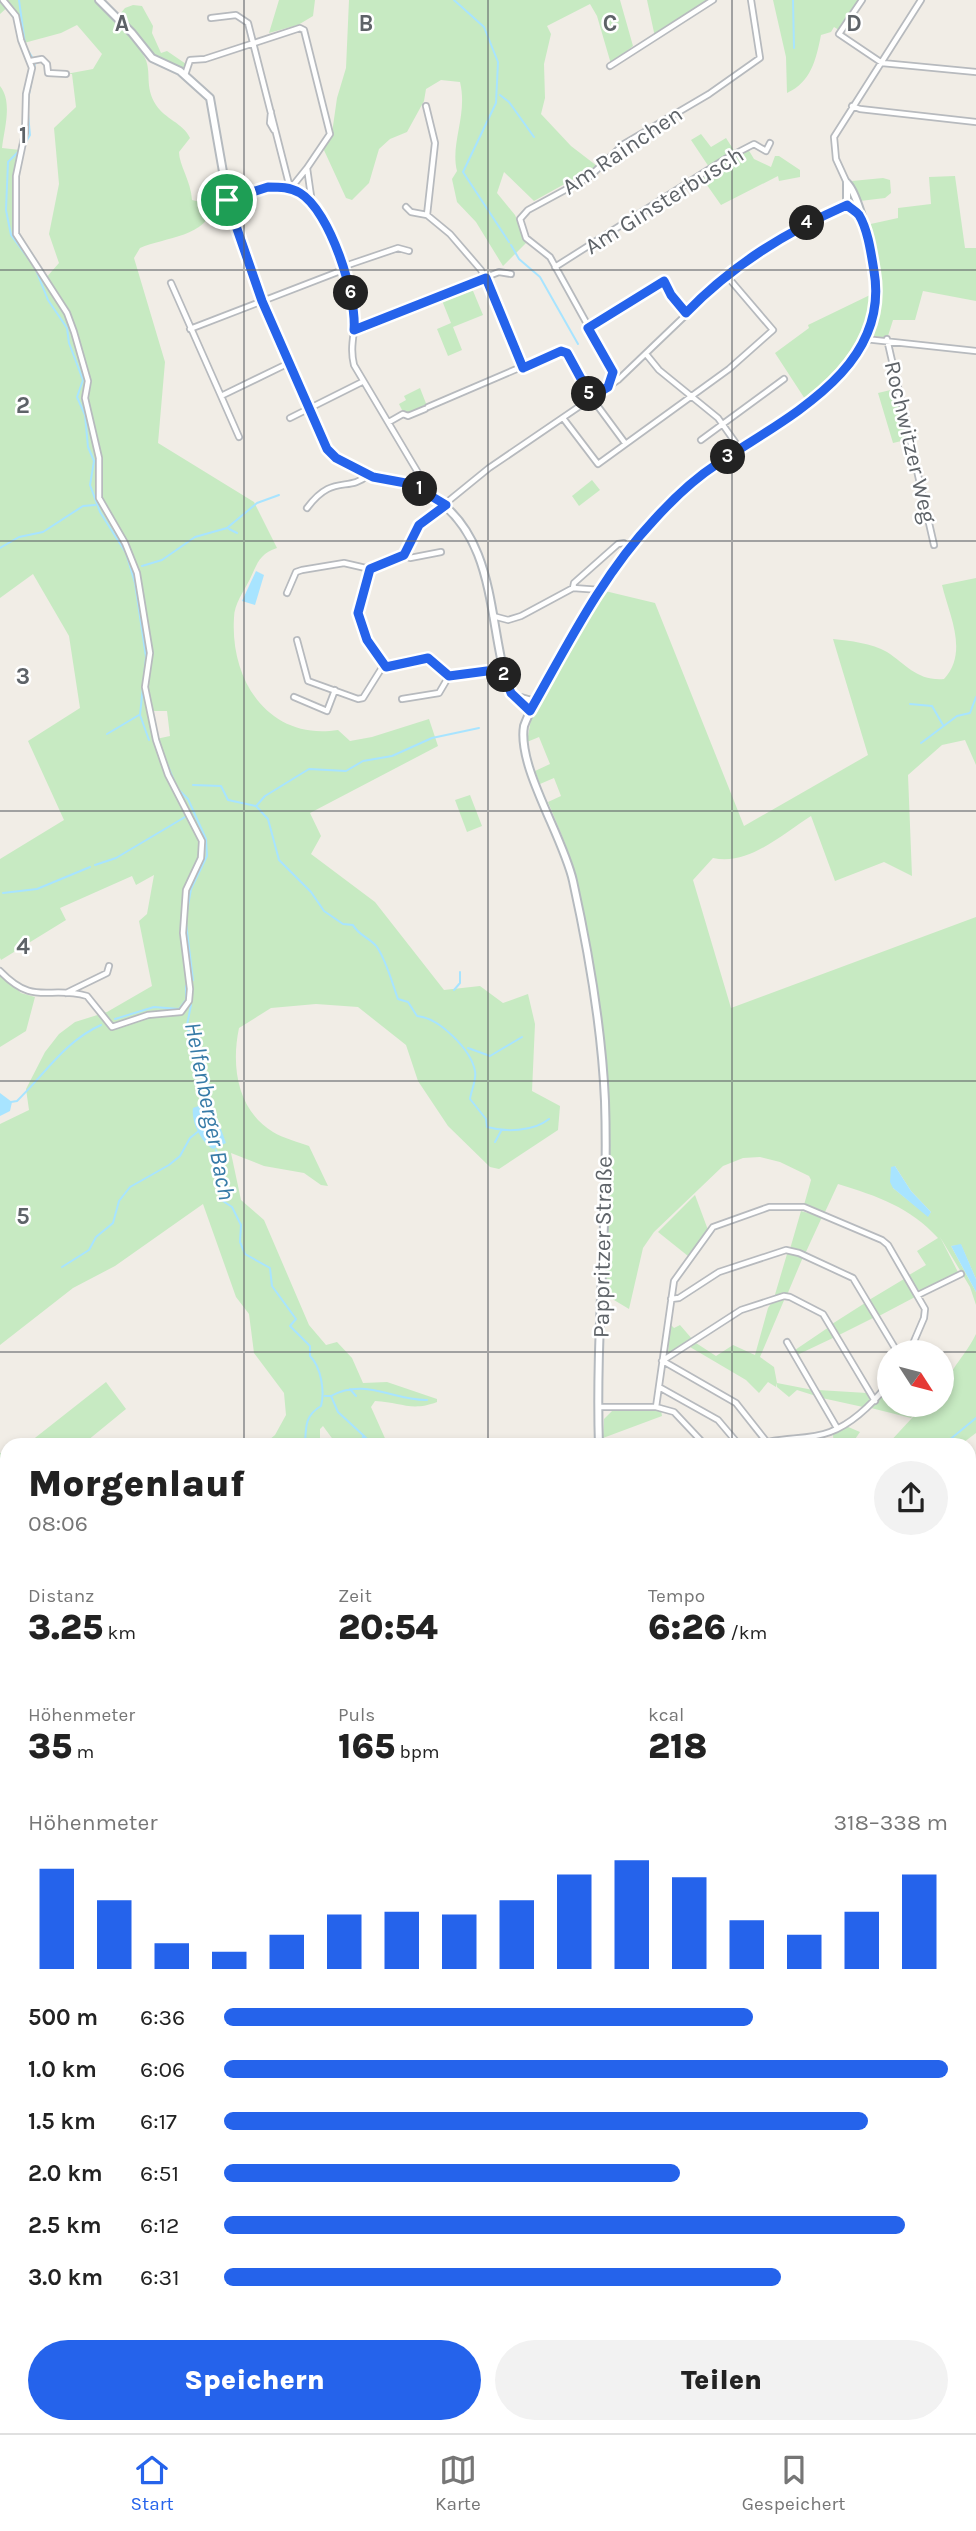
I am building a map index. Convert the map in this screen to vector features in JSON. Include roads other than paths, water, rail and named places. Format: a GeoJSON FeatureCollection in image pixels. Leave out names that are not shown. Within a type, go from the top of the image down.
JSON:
{"type":"FeatureCollection","features":[{"type":"Feature","properties":{"kind":"street"},"geometry":{"type":"LineString","coordinates":[[0,971],[22,990],[37,994],[65,993],[87,996],[112,1027],[149,1015],[175,1015],[186,1007],[189,1001],[183,933],[186,890],[201,858],[202,841],[168,775],[156,740],[145,687],[150,653],[137,573],[129,551],[99,498],[99,458],[85,398],[88,381],[75,332],[67,313],[16,234],[16,176],[31,61],[21,40],[16,16],[3,0]]}},
{"type":"Feature","properties":{"kind":"street"},"geometry":{"type":"LineString","coordinates":[[99,0],[132,33],[152,58],[185,75],[205,91],[212,101],[227,200],[262,301],[329,452],[368,474],[417,486],[446,505],[468,530],[477,548],[502,669],[513,695],[530,711]]}},
{"type":"Feature","properties":{"kind":"street"},"geometry":{"type":"LineString","coordinates":[[610,66],[713,0]]}},
{"type":"Feature","properties":{"kind":"street","name":"Am Rainchen"},"geometry":{"type":"LineString","coordinates":[[555,267],[546,253],[526,237],[520,219],[528,210],[589,177],[624,144],[709,94],[760,58],[751,0]]}},
{"type":"Feature","properties":{"kind":"street"},"geometry":{"type":"LineString","coordinates":[[862,0],[839,34],[883,63],[976,72]]}},
{"type":"Feature","properties":{"kind":"street"},"geometry":{"type":"LineString","coordinates":[[847,205],[847,183],[836,159],[834,137],[921,0]]}},
{"type":"Feature","properties":{"kind":"street"},"geometry":{"type":"LineString","coordinates":[[211,18],[240,16],[248,23],[271,113],[270,123],[275,131],[290,188]]}},
{"type":"Feature","properties":{"kind":"street"},"geometry":{"type":"LineString","coordinates":[[185,75],[190,60],[205,59],[300,28],[304,30],[330,134],[290,188]]}},
{"type":"Feature","properties":{"kind":"street"},"geometry":{"type":"LineString","coordinates":[[246,46],[255,50]]}},
{"type":"Feature","properties":{"kind":"street"},"geometry":{"type":"LineString","coordinates":[[31,61],[42,60],[47,64],[48,73],[66,74]]}},
{"type":"Feature","properties":{"kind":"street"},"geometry":{"type":"LineString","coordinates":[[426,106],[435,144],[427,215]]}},
{"type":"Feature","properties":{"kind":"street"},"geometry":{"type":"LineString","coordinates":[[852,106],[976,122]]}},
{"type":"Feature","properties":{"kind":"street","name":"Am Ginsterbusch"},"geometry":{"type":"LineString","coordinates":[[555,267],[727,158],[754,144],[766,151],[770,143]]}},
{"type":"Feature","properties":{"kind":"street"},"geometry":{"type":"LineString","coordinates":[[307,167],[312,204]]}},
{"type":"Feature","properties":{"kind":"street","name":"Pappritzer Straße"},"geometry":{"type":"LineString","coordinates":[[599,1438],[605,1124],[601,1049],[570,868],[523,749],[524,726],[535,702],[600,590],[629,547],[674,499],[740,449],[818,396],[845,369],[865,339],[875,306],[875,276],[858,212],[857,198],[847,183]]}},
{"type":"Feature","properties":{"kind":"street"},"geometry":{"type":"LineString","coordinates":[[227,200],[268,187],[290,188],[312,204],[334,243],[354,302],[351,353],[362,382],[421,476],[417,486]]}},
{"type":"Feature","properties":{"kind":"street"},"geometry":{"type":"LineString","coordinates":[[847,205],[858,212]]}},
{"type":"Feature","properties":{"kind":"street"},"geometry":{"type":"LineString","coordinates":[[288,593],[288,585],[296,572],[302,570],[344,563],[370,569],[404,555],[419,525],[488,468],[618,380],[726,275],[791,232],[847,205]]}},
{"type":"Feature","properties":{"kind":"street"},"geometry":{"type":"LineString","coordinates":[[406,207],[411,212],[427,215],[466,251],[486,278],[523,368]]}},
{"type":"Feature","properties":{"kind":"street"},"geometry":{"type":"LineString","coordinates":[[190,329],[398,248],[409,251]]}},
{"type":"Feature","properties":{"kind":"street"},"geometry":{"type":"LineString","coordinates":[[555,267],[618,380]]}},
{"type":"Feature","properties":{"kind":"street"},"geometry":{"type":"LineString","coordinates":[[354,330],[503,271],[512,274]]}},
{"type":"Feature","properties":{"kind":"street"},"geometry":{"type":"LineString","coordinates":[[563,418],[598,464],[729,369],[773,330],[726,275]]}},
{"type":"Feature","properties":{"kind":"street"},"geometry":{"type":"LineString","coordinates":[[588,328],[664,281],[671,295],[686,313]]}},
{"type":"Feature","properties":{"kind":"street"},"geometry":{"type":"LineString","coordinates":[[171,283],[239,437]]}},
{"type":"Feature","properties":{"kind":"street"},"geometry":{"type":"LineString","coordinates":[[865,339],[976,351]]}},
{"type":"Feature","properties":{"kind":"street","name":"Rochwitzer Weg"},"geometry":{"type":"LineString","coordinates":[[887,340],[934,545]]}},
{"type":"Feature","properties":{"kind":"street"},"geometry":{"type":"LineString","coordinates":[[389,422],[561,351],[567,353],[591,397],[625,443]]}},
{"type":"Feature","properties":{"kind":"street"},"geometry":{"type":"LineString","coordinates":[[646,354],[659,370],[710,411],[740,449]]}},
{"type":"Feature","properties":{"kind":"street"},"geometry":{"type":"LineString","coordinates":[[221,396],[289,363]]}},
{"type":"Feature","properties":{"kind":"street"},"geometry":{"type":"LineString","coordinates":[[608,387],[613,372]]}},
{"type":"Feature","properties":{"kind":"street"},"geometry":{"type":"LineString","coordinates":[[701,440],[784,379]]}},
{"type":"Feature","properties":{"kind":"street"},"geometry":{"type":"LineString","coordinates":[[289,418],[308,406],[362,382]]}},
{"type":"Feature","properties":{"kind":"street"},"geometry":{"type":"LineString","coordinates":[[307,508],[322,489],[360,480],[368,474]]}},
{"type":"Feature","properties":{"kind":"street"},"geometry":{"type":"LineString","coordinates":[[573,588],[574,583],[618,544],[624,543],[629,547]]}},
{"type":"Feature","properties":{"kind":"street"},"geometry":{"type":"LineString","coordinates":[[404,555],[410,558],[441,552]]}},
{"type":"Feature","properties":{"kind":"street"},"geometry":{"type":"LineString","coordinates":[[370,569],[358,613],[367,640],[383,666]]}},
{"type":"Feature","properties":{"kind":"street"},"geometry":{"type":"LineString","coordinates":[[493,616],[508,620],[521,616],[573,588],[600,590]]}},
{"type":"Feature","properties":{"kind":"street"},"geometry":{"type":"LineString","coordinates":[[297,639],[307,681],[363,698],[383,666],[428,658],[449,676],[502,669]]}},
{"type":"Feature","properties":{"kind":"street"},"geometry":{"type":"LineString","coordinates":[[402,699],[439,693],[449,676]]}},
{"type":"Feature","properties":{"kind":"street"},"geometry":{"type":"LineString","coordinates":[[294,697],[327,711],[335,690]]}},
{"type":"Feature","properties":{"kind":"street"},"geometry":{"type":"LineString","coordinates":[[513,695],[535,702]]}},
{"type":"Feature","properties":{"kind":"street"},"geometry":{"type":"LineString","coordinates":[[65,993],[107,973],[109,966]]}},
{"type":"Feature","properties":{"kind":"street"},"geometry":{"type":"LineString","coordinates":[[87,996],[89,983]]}},
{"type":"Feature","properties":{"kind":"street"},"geometry":{"type":"LineString","coordinates":[[656,1407],[677,1273],[713,1227],[769,1207],[803,1207],[882,1240],[918,1295],[926,1313],[915,1340]]}},
{"type":"Feature","properties":{"kind":"street"},"geometry":{"type":"LineString","coordinates":[[671,1299],[679,1298],[719,1272],[786,1250],[799,1253],[853,1278],[890,1340]]}},
{"type":"Feature","properties":{"kind":"street"},"geometry":{"type":"LineString","coordinates":[[918,1295],[961,1274]]}},
{"type":"Feature","properties":{"kind":"street"},"geometry":{"type":"LineString","coordinates":[[662,1361],[741,1310],[784,1296],[790,1297],[823,1314],[875,1401]]}},
{"type":"Feature","properties":{"kind":"street"},"geometry":{"type":"LineString","coordinates":[[787,1342],[837,1428]]}},
{"type":"Feature","properties":{"kind":"street"},"geometry":{"type":"LineString","coordinates":[[662,1361],[736,1403],[764,1438]]}},
{"type":"Feature","properties":{"kind":"street"},"geometry":{"type":"LineString","coordinates":[[659,1387],[718,1420],[733,1438]]}},
{"type":"Feature","properties":{"kind":"street"},"geometry":{"type":"LineString","coordinates":[[787,1438],[830,1432],[877,1398]]}},
{"type":"Feature","properties":{"kind":"street"},"geometry":{"type":"LineString","coordinates":[[599,1407],[656,1407],[674,1412],[698,1438]]}},
{"type":"Feature","properties":{"kind":"water"},"geometry":{"type":"Polygon","coordinates":[[[256,571],[264,575],[255,605],[242,601],[256,571]]]}},
{"type":"Feature","properties":{"kind":"water"},"geometry":{"type":"Polygon","coordinates":[[[0,1093],[12,1102],[10,1111],[0,1116],[0,1093]]]}},
{"type":"Feature","properties":{"kind":"water"},"geometry":{"type":"Polygon","coordinates":[[[204,1104],[213,1107],[226,1143],[213,1149],[201,1137],[195,1125],[193,1108],[204,1104]]]}},
{"type":"Feature","properties":{"kind":"water"},"geometry":{"type":"Polygon","coordinates":[[[895,1166],[911,1191],[931,1212],[928,1217],[893,1188],[890,1182],[891,1167],[895,1166]]]}},
{"type":"Feature","properties":{"kind":"water"},"geometry":{"type":"Polygon","coordinates":[[[961,1244],[976,1279],[976,1292],[951,1246],[961,1244]]]}},
{"type":"Feature","properties":{"kind":"waterway","name":"Helfenberger Bach"},"geometry":{"type":"LineString","coordinates":[[19,0],[25,44]]}},
{"type":"Feature","properties":{"kind":"waterway"},"geometry":{"type":"LineString","coordinates":[[454,0],[484,27],[498,62],[496,103],[463,172],[509,242]]}},
{"type":"Feature","properties":{"kind":"waterway"},"geometry":{"type":"LineString","coordinates":[[793,0],[794,48]]}},
{"type":"Feature","properties":{"kind":"waterway","name":"Helfenberger Bach"},"geometry":{"type":"LineString","coordinates":[[27,49],[32,57]]}},
{"type":"Feature","properties":{"kind":"waterway","name":"Helfenberger Bach"},"geometry":{"type":"LineString","coordinates":[[28,99],[35,63]]}},
{"type":"Feature","properties":{"kind":"waterway"},"geometry":{"type":"LineString","coordinates":[[500,95],[509,102],[534,137]]}},
{"type":"Feature","properties":{"kind":"waterway","name":"Helfenberger Bach"},"geometry":{"type":"LineString","coordinates":[[23,147],[30,135],[28,114]]}},
{"type":"Feature","properties":{"kind":"waterway","name":"Helfenberger Bach"},"geometry":{"type":"LineString","coordinates":[[19,151],[8,162],[6,210],[11,235],[31,262]]}},
{"type":"Feature","properties":{"kind":"waterway"},"geometry":{"type":"LineString","coordinates":[[511,245],[519,259],[540,277],[578,344]]}},
{"type":"Feature","properties":{"kind":"waterway","name":"Helfenberger Bach"},"geometry":{"type":"LineString","coordinates":[[36,270],[48,300],[67,328],[69,343],[83,380],[77,397],[85,415],[88,447],[94,461],[90,485],[100,512],[126,553],[135,583],[146,657],[140,715],[149,740]]}},
{"type":"Feature","properties":{"kind":"waterway"},"geometry":{"type":"LineString","coordinates":[[142,566],[162,560],[195,537],[227,528],[257,503],[279,495]]}},
{"type":"Feature","properties":{"kind":"waterway"},"geometry":{"type":"LineString","coordinates":[[0,548],[19,537],[43,532],[83,506],[95,505]]}},
{"type":"Feature","properties":{"kind":"waterway"},"geometry":{"type":"LineString","coordinates":[[229,529],[237,533]]}},
{"type":"Feature","properties":{"kind":"waterway"},"geometry":{"type":"LineString","coordinates":[[921,743],[957,716],[970,713],[976,697]]}},
{"type":"Feature","properties":{"kind":"waterway"},"geometry":{"type":"LineString","coordinates":[[910,704],[932,706],[943,725]]}},
{"type":"Feature","properties":{"kind":"waterway"},"geometry":{"type":"LineString","coordinates":[[107,734],[139,715]]}},
{"type":"Feature","properties":{"kind":"waterway"},"geometry":{"type":"LineString","coordinates":[[257,805],[265,796],[309,769],[346,771],[363,761],[392,756],[432,738],[479,728]]}},
{"type":"Feature","properties":{"kind":"waterway","name":"Helfenberger Bach"},"geometry":{"type":"LineString","coordinates":[[163,754],[177,788],[188,799],[206,839],[207,856],[191,889],[186,917]]}},
{"type":"Feature","properties":{"kind":"waterway"},"geometry":{"type":"LineString","coordinates":[[193,785],[221,786],[228,800],[256,806],[268,819],[279,860],[311,892],[324,911],[343,924],[353,925],[377,947],[398,999],[408,1002],[417,1016],[435,1022],[461,1045],[475,1074],[470,1099],[486,1119],[487,1127],[519,1130],[549,1119]]}},
{"type":"Feature","properties":{"kind":"waterway"},"geometry":{"type":"LineString","coordinates":[[95,865],[116,858],[185,817]]}},
{"type":"Feature","properties":{"kind":"waterway"},"geometry":{"type":"LineString","coordinates":[[3,893],[37,889],[90,867]]}},
{"type":"Feature","properties":{"kind":"waterway","name":"Helfenberger Bach"},"geometry":{"type":"LineString","coordinates":[[186,923],[193,980],[186,986],[186,1000],[191,1005],[187,1025],[196,1059],[210,1088],[208,1106]]}},
{"type":"Feature","properties":{"kind":"waterway"},"geometry":{"type":"LineString","coordinates":[[454,990],[460,983],[460,972]]}},
{"type":"Feature","properties":{"kind":"waterway"},"geometry":{"type":"LineString","coordinates":[[115,1019],[154,1007],[179,1009],[185,1001]]}},
{"type":"Feature","properties":{"kind":"waterway"},"geometry":{"type":"LineString","coordinates":[[11,1102],[17,1101],[77,1040],[101,1025]]}},
{"type":"Feature","properties":{"kind":"waterway"},"geometry":{"type":"LineString","coordinates":[[468,1048],[490,1056],[522,1037]]}},
{"type":"Feature","properties":{"kind":"waterway"},"geometry":{"type":"LineString","coordinates":[[62,1267],[89,1250],[96,1237],[113,1223],[119,1201],[130,1187],[169,1165],[180,1156],[190,1138],[200,1130]]}},
{"type":"Feature","properties":{"kind":"waterway"},"geometry":{"type":"LineString","coordinates":[[495,1142],[501,1131]]}},
{"type":"Feature","properties":{"kind":"waterway","name":"Helfenberger Bach"},"geometry":{"type":"LineString","coordinates":[[216,1150],[226,1180],[223,1201],[232,1207],[241,1225],[240,1242],[245,1254],[270,1268],[272,1286],[296,1319],[290,1326],[310,1346],[310,1356],[319,1373],[322,1386],[321,1406],[309,1418],[305,1438]]}},
{"type":"Feature","properties":{"kind":"waterway"},"geometry":{"type":"LineString","coordinates":[[350,1389],[356,1396]]}},
{"type":"Feature","properties":{"kind":"waterway"},"geometry":{"type":"LineString","coordinates":[[331,1396],[344,1391],[368,1389],[427,1400]]}},
{"type":"Feature","properties":{"kind":"waterway"},"geometry":{"type":"LineString","coordinates":[[325,1396],[331,1396],[338,1412],[363,1435],[363,1438]]}},
{"type":"Feature","properties":{"kind":"waterway"},"geometry":{"type":"LineString","coordinates":[[952,1438],[976,1418]]}},
{"type":"Feature","properties":{"kind":"waterway"},"geometry":{"type":"LineString","coordinates":[[363,1435],[366,1438]]}}]}
